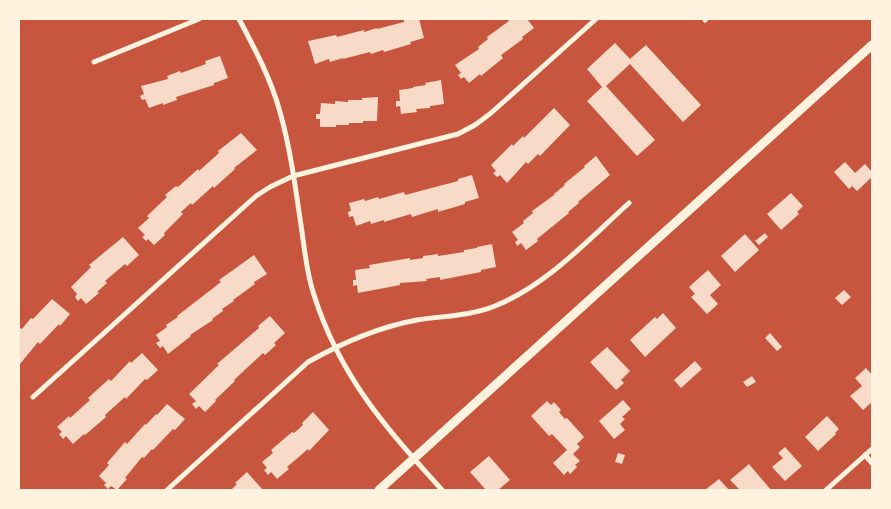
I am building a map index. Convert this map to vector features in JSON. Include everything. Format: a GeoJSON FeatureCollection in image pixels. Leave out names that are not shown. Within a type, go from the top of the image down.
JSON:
{"type":"FeatureCollection","features":[{"type":"Feature","properties":{"kind":"street"},"geometry":{"type":"LineString","coordinates":[[94,62],[199,19]]}},
{"type":"Feature","properties":{"kind":"street"},"geometry":{"type":"LineString","coordinates":[[239,19],[272,86],[281,114],[313,293],[334,347],[369,406],[442,490]]}},
{"type":"Feature","properties":{"kind":"street"},"geometry":{"type":"LineString","coordinates":[[33,397],[256,196],[293,176],[458,134],[475,125],[491,113],[596,19]]}},
{"type":"Feature","properties":{"kind":"street"},"geometry":{"type":"LineString","coordinates":[[379,490],[872,45]]}},
{"type":"Feature","properties":{"kind":"street"},"geometry":{"type":"LineString","coordinates":[[167,490],[308,362],[334,347],[375,330],[415,320],[492,308],[519,296],[546,277],[629,203]]}},
{"type":"Feature","properties":{"kind":"street"},"geometry":{"type":"LineString","coordinates":[[826,490],[872,449]]}},
{"type":"Feature","properties":{"kind":"street"},"geometry":{"type":"LineString","coordinates":[[865,455],[872,463]]}},
{"type":"Feature","properties":{"kind":"building"},"geometry":{"type":"Polygon","coordinates":[[[419,19],[424,38],[384,52],[383,50],[371,54],[370,52],[330,62],[329,59],[315,64],[308,41],[336,35],[337,37],[364,30],[364,32],[404,22],[404,20],[419,19]]]}},
{"type":"Feature","properties":{"kind":"building"},"geometry":{"type":"Polygon","coordinates":[[[508,19],[527,19],[534,28],[522,37],[523,39],[501,55],[503,58],[481,76],[480,74],[469,83],[464,77],[461,79],[458,75],[461,73],[455,65],[479,49],[478,47],[488,39],[487,37],[509,21],[508,19]]]}},
{"type":"Feature","properties":{"kind":"building"},"geometry":{"type":"Polygon","coordinates":[[[615,43],[630,59],[646,45],[701,105],[683,122],[630,64],[606,86],[655,140],[637,156],[587,101],[602,87],[587,69],[615,43]]]}},
{"type":"Feature","properties":{"kind":"building"},"geometry":{"type":"Polygon","coordinates":[[[220,56],[228,78],[214,83],[214,85],[176,97],[177,100],[163,105],[163,103],[149,108],[145,99],[142,100],[140,96],[144,94],[141,86],[168,79],[167,76],[206,64],[205,61],[220,56]]]}},
{"type":"Feature","properties":{"kind":"building"},"geometry":{"type":"Polygon","coordinates":[[[441,80],[444,104],[416,109],[417,112],[401,114],[400,106],[396,107],[396,101],[400,101],[399,90],[441,80]]]}},
{"type":"Feature","properties":{"kind":"building"},"geometry":{"type":"Polygon","coordinates":[[[378,97],[377,121],[349,123],[349,125],[336,125],[336,127],[320,127],[320,119],[316,119],[316,114],[320,114],[321,103],[335,104],[335,101],[348,102],[348,100],[378,97]]]}},
{"type":"Feature","properties":{"kind":"building"},"geometry":{"type":"Polygon","coordinates":[[[554,108],[570,125],[540,156],[538,154],[528,164],[526,162],[507,183],[500,175],[497,177],[493,173],[496,171],[491,165],[512,144],[513,146],[523,136],[524,138],[554,108]]]}},
{"type":"Feature","properties":{"kind":"building"},"geometry":{"type":"Polygon","coordinates":[[[241,133],[257,150],[234,168],[214,188],[213,186],[192,205],[191,203],[181,212],[183,214],[154,245],[148,239],[146,241],[142,237],[145,235],[138,228],[149,218],[147,216],[167,197],[165,195],[176,186],[178,187],[198,169],[199,171],[219,153],[218,151],[241,133]]]}},
{"type":"Feature","properties":{"kind":"building"},"geometry":{"type":"Polygon","coordinates":[[[596,156],[610,175],[578,202],[569,213],[537,239],[538,241],[526,250],[521,243],[517,246],[515,242],[518,240],[512,232],[524,223],[523,221],[533,213],[532,211],[554,195],[596,156]]]}},
{"type":"Feature","properties":{"kind":"building"},"geometry":{"type":"Polygon","coordinates":[[[845,162],[855,173],[865,164],[872,172],[872,177],[857,191],[852,186],[849,189],[834,172],[845,162]]]}},
{"type":"Feature","properties":{"kind":"building"},"geometry":{"type":"Polygon","coordinates":[[[472,175],[479,198],[465,202],[465,204],[438,212],[438,209],[412,217],[411,214],[384,222],[384,220],[371,224],[370,221],[356,226],[353,216],[349,217],[348,212],[351,211],[349,203],[378,197],[379,199],[404,192],[405,195],[458,181],[458,179],[472,175]]]}},
{"type":"Feature","properties":{"kind":"building"},"geometry":{"type":"Polygon","coordinates":[[[791,193],[803,206],[797,212],[799,214],[781,230],[767,214],[791,193]]]}},
{"type":"Feature","properties":{"kind":"building"},"geometry":{"type":"Polygon","coordinates":[[[765,233],[768,237],[759,245],[755,241],[765,233]]]}},
{"type":"Feature","properties":{"kind":"building"},"geometry":{"type":"Polygon","coordinates":[[[745,234],[759,250],[735,272],[721,256],[745,234]]]}},
{"type":"Feature","properties":{"kind":"building"},"geometry":{"type":"Polygon","coordinates":[[[123,237],[139,255],[105,281],[107,283],[97,292],[99,293],[86,304],[81,298],[78,301],[75,297],[77,294],[71,287],[91,267],[89,265],[123,237]]]}},
{"type":"Feature","properties":{"kind":"building"},"geometry":{"type":"Polygon","coordinates":[[[492,244],[496,267],[481,270],[481,272],[440,280],[440,277],[426,279],[427,281],[400,283],[400,285],[358,293],[357,285],[353,286],[353,280],[356,280],[355,270],[370,268],[369,265],[410,258],[410,260],[423,258],[423,256],[464,252],[464,250],[492,244]]]}},
{"type":"Feature","properties":{"kind":"building"},"geometry":{"type":"Polygon","coordinates":[[[254,255],[267,274],[254,282],[255,284],[222,309],[223,311],[213,320],[190,335],[168,354],[163,346],[160,348],[156,343],[160,341],[156,335],[167,327],[166,325],[221,282],[219,280],[254,255]]]}},
{"type":"Feature","properties":{"kind":"building"},"geometry":{"type":"Polygon","coordinates":[[[708,270],[721,285],[710,295],[718,304],[707,314],[691,297],[695,294],[689,287],[708,270]]]}},
{"type":"Feature","properties":{"kind":"building"},"geometry":{"type":"Polygon","coordinates":[[[844,290],[851,297],[842,305],[835,298],[844,290]]]}},
{"type":"Feature","properties":{"kind":"building"},"geometry":{"type":"Polygon","coordinates":[[[52,299],[70,314],[40,344],[38,342],[20,364],[19,330],[31,318],[33,319],[52,299]]]}},
{"type":"Feature","properties":{"kind":"building"},"geometry":{"type":"Polygon","coordinates":[[[663,313],[676,328],[645,357],[630,340],[655,317],[657,319],[663,313]]]}},
{"type":"Feature","properties":{"kind":"building"},"geometry":{"type":"Polygon","coordinates":[[[270,316],[285,333],[274,343],[276,345],[265,355],[263,353],[234,380],[205,412],[199,406],[196,409],[192,404],[196,401],[189,394],[219,365],[217,364],[259,328],[258,326],[270,316]]]}},
{"type":"Feature","properties":{"kind":"building"},"geometry":{"type":"Polygon","coordinates":[[[770,333],[782,347],[777,351],[765,338],[770,333]]]}},
{"type":"Feature","properties":{"kind":"building"},"geometry":{"type":"Polygon","coordinates":[[[607,347],[630,371],[621,380],[624,383],[616,390],[590,362],[607,347]]]}},
{"type":"Feature","properties":{"kind":"building"},"geometry":{"type":"Polygon","coordinates":[[[142,353],[158,370],[147,380],[145,379],[126,399],[125,397],[105,415],[106,417],[73,444],[66,436],[63,439],[59,434],[62,432],[57,427],[90,400],[88,398],[109,379],[111,381],[130,361],[131,363],[142,353]]]}},
{"type":"Feature","properties":{"kind":"building"},"geometry":{"type":"Polygon","coordinates":[[[695,361],[702,369],[681,388],[674,380],[695,361]]]}},
{"type":"Feature","properties":{"kind":"building"},"geometry":{"type":"Polygon","coordinates":[[[866,368],[872,375],[872,402],[863,410],[850,396],[862,386],[855,378],[866,368]]]}},
{"type":"Feature","properties":{"kind":"building"},"geometry":{"type":"Polygon","coordinates":[[[752,376],[756,382],[747,387],[743,382],[752,376]]]}},
{"type":"Feature","properties":{"kind":"building"},"geometry":{"type":"Polygon","coordinates":[[[623,400],[631,409],[622,417],[625,419],[620,424],[625,430],[614,439],[599,421],[623,400]]]}},
{"type":"Feature","properties":{"kind":"building"},"geometry":{"type":"Polygon","coordinates":[[[547,401],[551,405],[554,402],[561,410],[559,412],[565,419],[567,418],[584,437],[577,444],[580,447],[573,454],[580,461],[575,465],[577,467],[570,474],[568,471],[564,475],[553,463],[567,450],[552,434],[549,436],[531,416],[547,401]]]}},
{"type":"Feature","properties":{"kind":"building"},"geometry":{"type":"Polygon","coordinates":[[[167,404],[185,419],[144,458],[142,457],[117,490],[111,486],[108,489],[104,485],[106,483],[99,476],[109,465],[107,463],[125,442],[127,444],[167,404]]]}},
{"type":"Feature","properties":{"kind":"building"},"geometry":{"type":"Polygon","coordinates":[[[313,412],[329,430],[309,451],[308,449],[287,467],[289,469],[277,479],[271,472],[268,475],[264,470],[267,468],[262,462],[273,453],[271,450],[303,425],[302,423],[313,412]]]}},
{"type":"Feature","properties":{"kind":"building"},"geometry":{"type":"Polygon","coordinates":[[[827,416],[839,429],[818,451],[805,437],[827,416]]]}},
{"type":"Feature","properties":{"kind":"building"},"geometry":{"type":"Polygon","coordinates":[[[785,447],[802,466],[785,481],[772,467],[783,458],[778,453],[785,447]]]}},
{"type":"Feature","properties":{"kind":"building"},"geometry":{"type":"Polygon","coordinates":[[[618,453],[625,455],[622,464],[615,462],[618,453]]]}},
{"type":"Feature","properties":{"kind":"building"},"geometry":{"type":"Polygon","coordinates":[[[489,456],[510,480],[498,490],[486,490],[470,472],[489,456]]]}},
{"type":"Feature","properties":{"kind":"building"},"geometry":{"type":"Polygon","coordinates":[[[749,464],[771,490],[740,490],[730,480],[749,464]]]}},
{"type":"Feature","properties":{"kind":"building"},"geometry":{"type":"Polygon","coordinates":[[[247,472],[263,490],[231,490],[237,484],[235,483],[247,472]]]}},
{"type":"Feature","properties":{"kind":"building"},"geometry":{"type":"Polygon","coordinates":[[[719,479],[729,490],[705,490],[719,479]]]}}]}
